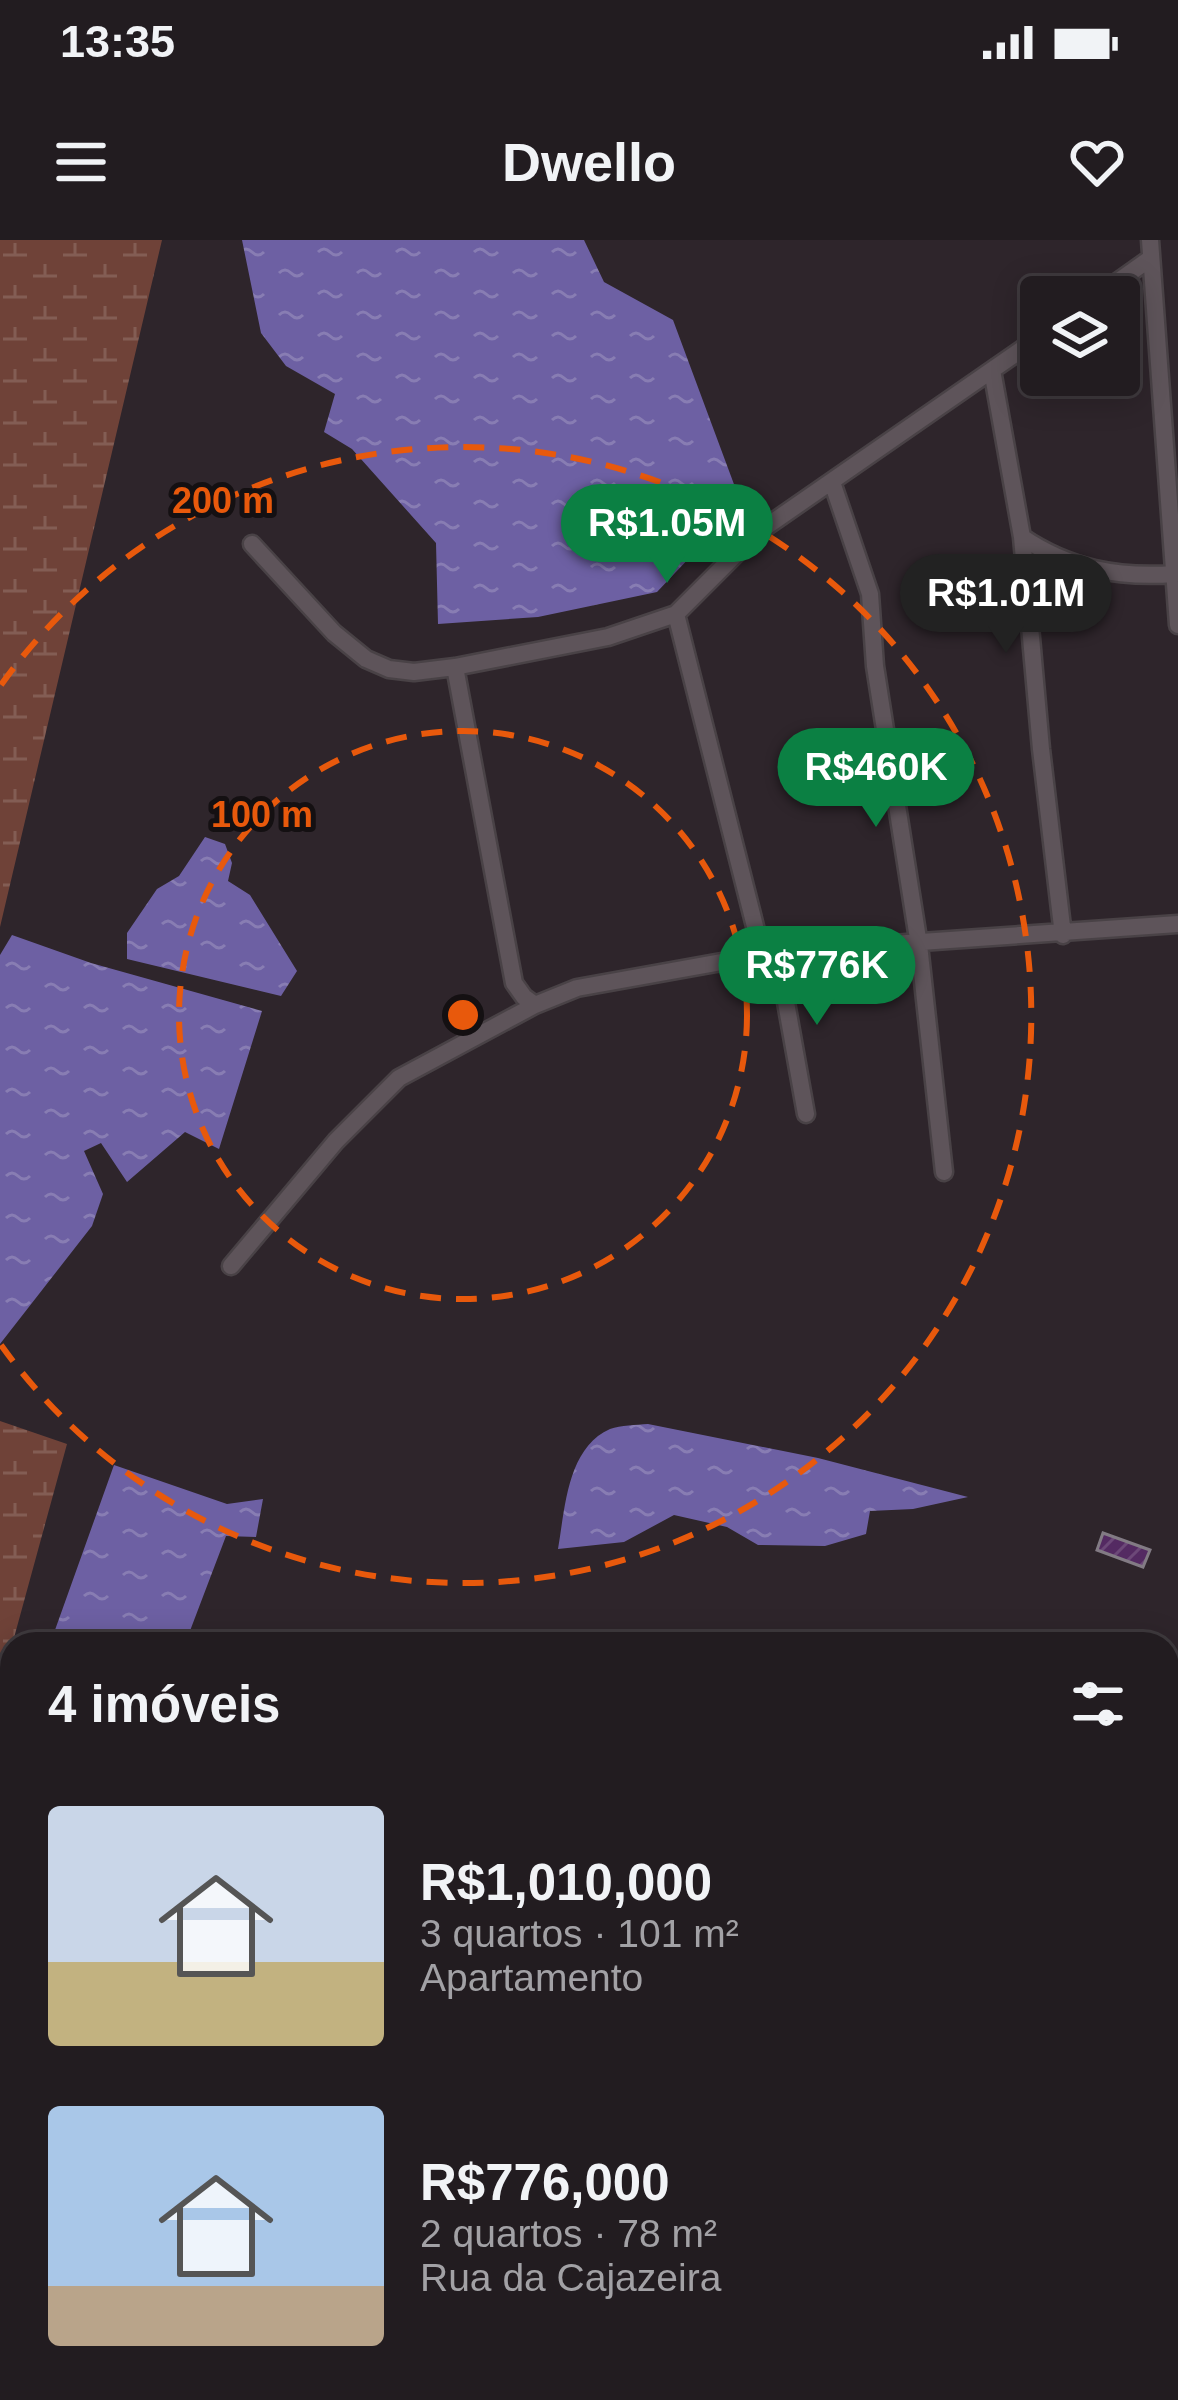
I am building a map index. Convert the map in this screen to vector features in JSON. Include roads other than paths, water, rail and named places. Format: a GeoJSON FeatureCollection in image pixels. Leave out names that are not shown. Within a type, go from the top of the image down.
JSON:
{"type":"FeatureCollection","features":[{"type":"Feature","properties":{"kind":"street"},"geometry":{"type":"LineString","coordinates":[[1120,276],[1150,249]]}},
{"type":"Feature","properties":{"kind":"street"},"geometry":{"type":"LineString","coordinates":[[1150,249],[1178,620]]}},
{"type":"Feature","properties":{"kind":"street"},"geometry":{"type":"LineString","coordinates":[[252,544],[334,633],[366,659],[389,669],[414,672],[454,667],[608,637],[676,614],[757,533],[1020,351]]}},
{"type":"Feature","properties":{"kind":"street"},"geometry":{"type":"LineString","coordinates":[[992,370],[1022,537],[1040,749],[1063,934]]}},
{"type":"Feature","properties":{"kind":"street"},"geometry":{"type":"LineString","coordinates":[[832,482],[870,594],[875,666],[919,945],[944,1172]]}},
{"type":"Feature","properties":{"kind":"street"},"geometry":{"type":"LineString","coordinates":[[1022,537],[1083,568],[1149,576],[1174,574]]}},
{"type":"Feature","properties":{"kind":"street"},"geometry":{"type":"LineString","coordinates":[[676,614],[770,953],[806,1114]]}},
{"type":"Feature","properties":{"kind":"street"},"geometry":{"type":"LineString","coordinates":[[454,667],[514,983],[535,1005]]}},
{"type":"Feature","properties":{"kind":"street"},"geometry":{"type":"LineString","coordinates":[[231,1266],[385,1090],[426,1060],[476,1039],[535,1005],[590,986],[770,953],[1178,924]]}},
{"type":"Feature","properties":{"kind":"water"},"geometry":{"type":"Polygon","coordinates":[[[242,240],[584,240],[604,282],[673,320],[735,487],[710,536],[657,592],[538,617],[438,624],[436,543],[352,449],[324,432],[335,394],[286,366],[261,333],[242,240]]]}},
{"type":"Feature","properties":{"kind":"water"},"geometry":{"type":"Polygon","coordinates":[[[205,837],[225,844],[232,863],[228,881],[250,895],[297,971],[281,996],[127,959],[127,933],[157,889],[179,876],[205,837]]]}},
{"type":"Feature","properties":{"kind":"water"},"geometry":{"type":"Polygon","coordinates":[[[12,935],[91,963],[262,1011],[219,1149],[185,1132],[127,1182],[101,1143],[84,1151],[103,1194],[92,1226],[0,1344],[0,955],[12,935]]]}},
{"type":"Feature","properties":{"kind":"water"},"geometry":{"type":"Polygon","coordinates":[[[648,1424],[818,1458],[968,1497],[913,1509],[870,1511],[866,1534],[825,1546],[758,1545],[727,1527],[674,1515],[624,1542],[558,1549],[570,1481],[585,1450],[610,1429],[648,1424]]]}},
{"type":"Feature","properties":{"kind":"water"},"geometry":{"type":"Polygon","coordinates":[[[114,1465],[227,1504],[263,1499],[256,1537],[226,1536],[190,1632],[54,1632],[114,1465]]]}}]}
